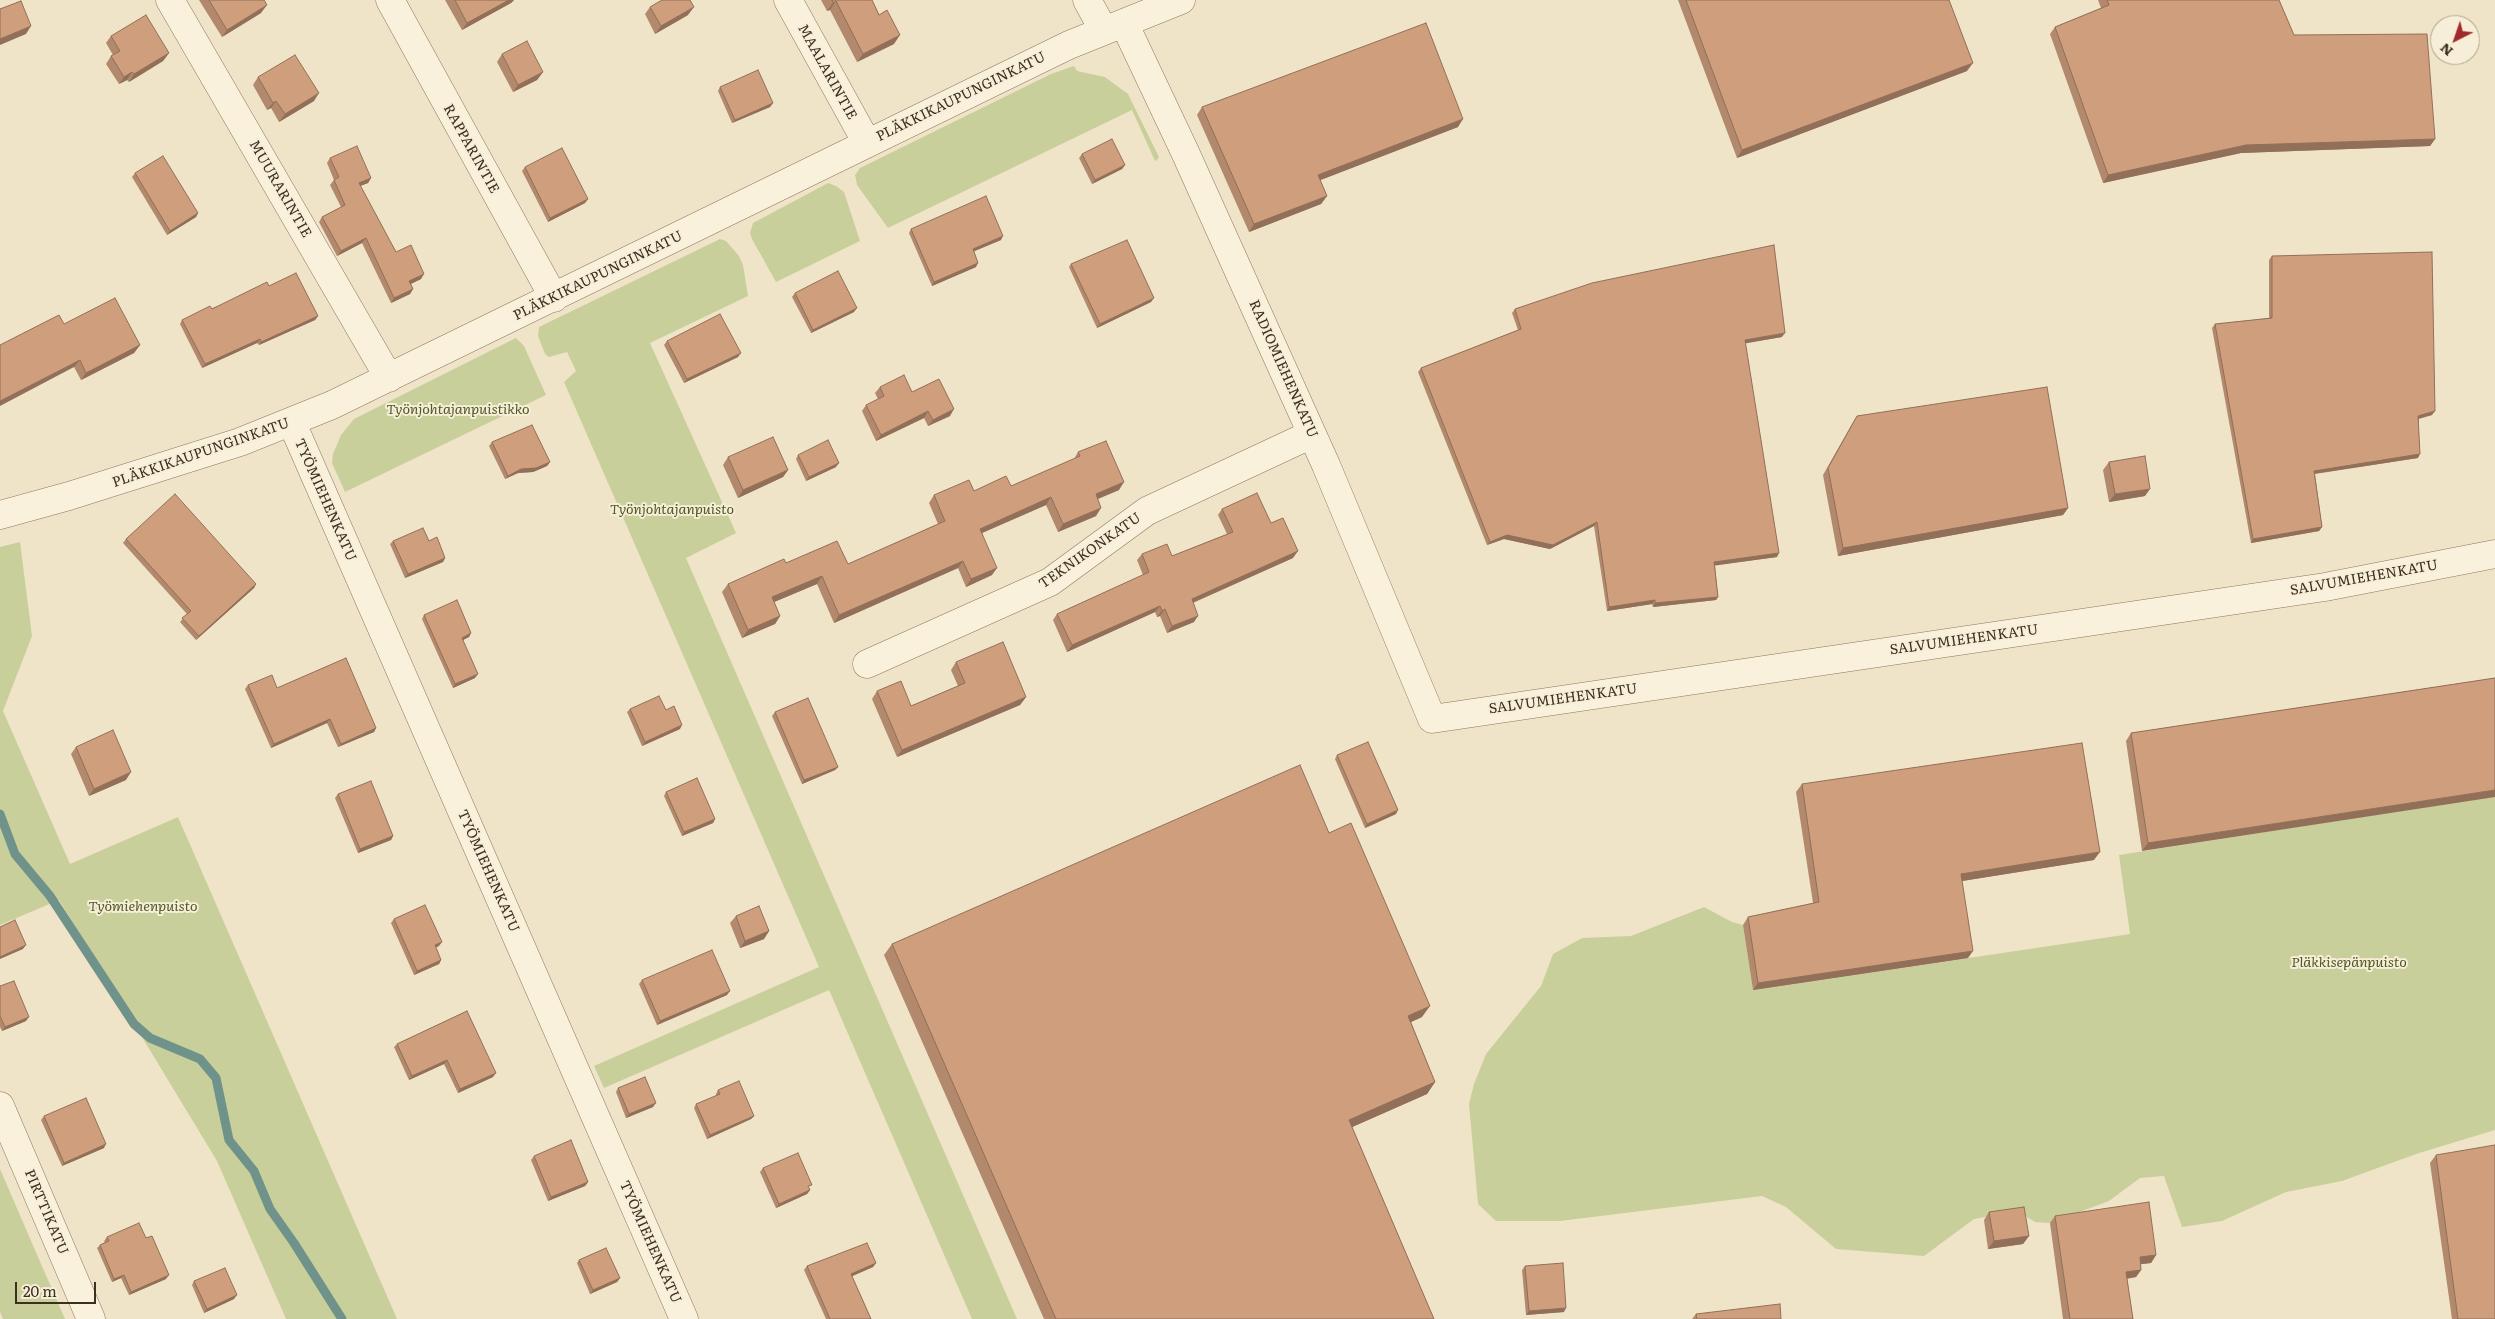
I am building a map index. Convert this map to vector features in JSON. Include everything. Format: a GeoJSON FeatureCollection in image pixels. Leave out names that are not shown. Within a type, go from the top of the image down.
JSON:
{"type":"FeatureCollection","features":[{"type":"Feature","properties":{"kind":"street","name":"MUURARINTIE"},"geometry":{"type":"LineString","coordinates":[[170,0],[389,378]]}},
{"type":"Feature","properties":{"kind":"street","name":"RAPPARINTIE"},"geometry":{"type":"LineString","coordinates":[[390,0],[554,298]]}},
{"type":"Feature","properties":{"kind":"street","name":"MAALARINTIE"},"geometry":{"type":"LineString","coordinates":[[788,0],[867,143]]}},
{"type":"Feature","properties":{"kind":"street","name":"RADIOMIEHENKATU"},"geometry":{"type":"LineString","coordinates":[[1087,0],[1114,27],[1189,161],[1312,434],[1376,582],[1432,719]]}},
{"type":"Feature","properties":{"kind":"street","name":"PLÄKKIKAUPUNGINKATU"},"geometry":{"type":"LineString","coordinates":[[0,515],[195,457],[292,423],[554,298],[1069,45],[1181,0]]}},
{"type":"Feature","properties":{"kind":"street","name":"TYÖMIEHENKATU"},"geometry":{"type":"LineString","coordinates":[[292,423],[684,1319]]}},
{"type":"Feature","properties":{"kind":"street","name":"TEKNIKONKATU"},"geometry":{"type":"LineString","coordinates":[[867,664],[1050,582],[1147,511],[1312,434]]}},
{"type":"Feature","properties":{"kind":"street","name":"SALVUMIEHENKATU"},"geometry":{"type":"LineString","coordinates":[[1432,719],[2325,587],[2495,554]]}},
{"type":"Feature","properties":{"kind":"street","name":"PIRTTIKATU"},"geometry":{"type":"LineString","coordinates":[[0,1106],[91,1319]]}},
{"type":"Feature","properties":{"kind":"green space"},"geometry":{"type":"Polygon","coordinates":[[[1074,66],[1077,71],[1105,77],[1128,94],[1159,157],[1157,160],[1155,161],[1132,110],[888,228],[857,185],[855,175],[860,168],[1051,74],[1074,66]]]}},
{"type":"Feature","properties":{"kind":"green space"},"geometry":{"type":"Polygon","coordinates":[[[828,183],[844,192],[860,241],[776,282],[752,239],[750,233],[753,223],[828,183]]]}},
{"type":"Feature","properties":{"kind":"green space","name":"Työnjohtajanpuisto"},"geometry":{"type":"Polygon","coordinates":[[[720,239],[726,241],[739,256],[743,265],[748,296],[650,343],[736,533],[686,558],[1017,1319],[972,1319],[829,990],[604,1088],[594,1066],[819,967],[564,382],[576,371],[567,352],[549,357],[545,354],[538,336],[539,327],[720,239]]]}},
{"type":"Feature","properties":{"kind":"green space","name":"Työnjohtajanpuistikko"},"geometry":{"type":"Polygon","coordinates":[[[516,338],[524,346],[546,395],[345,492],[332,463],[333,454],[341,435],[354,419],[516,338]]]}},
{"type":"Feature","properties":{"kind":"green space","name":"Työmiehenpuisto"},"geometry":{"type":"Polygon","coordinates":[[[20,542],[32,636],[3,711],[70,864],[178,817],[397,1319],[286,1319],[217,1161],[59,900],[0,925],[0,547],[20,542]]]}},
{"type":"Feature","properties":{"kind":"green space","name":"Pläkkisepänpuisto"},"geometry":{"type":"Polygon","coordinates":[[[2495,796],[2495,1130],[2419,1153],[2342,1181],[2286,1192],[2222,1221],[2182,1227],[2164,1176],[2140,1178],[2109,1201],[2050,1223],[2035,1222],[2017,1211],[1974,1219],[1924,1256],[1836,1249],[1786,1207],[1762,1196],[1560,1221],[1496,1221],[1478,1204],[1469,1104],[1474,1084],[1486,1054],[1541,986],[1553,954],[1582,938],[1631,936],[1704,907],[1732,922],[1743,925],[1753,990],[2130,934],[2119,855],[2495,796]]]}},
{"type":"Feature","properties":{"kind":"green space"},"geometry":{"type":"Polygon","coordinates":[[[0,1169],[65,1319],[3,1319],[0,1312],[0,1169]]]}},
{"type":"Feature","properties":{"kind":"building"},"geometry":{"type":"Polygon","coordinates":[[[209,0],[264,0],[267,5],[227,30],[209,0]]]}},
{"type":"Feature","properties":{"kind":"building"},"geometry":{"type":"Polygon","coordinates":[[[455,0],[509,0],[467,23],[455,0]]]}},
{"type":"Feature","properties":{"kind":"building"},"geometry":{"type":"Polygon","coordinates":[[[662,0],[690,0],[694,7],[661,26],[650,7],[662,0]]]}},
{"type":"Feature","properties":{"kind":"building"},"geometry":{"type":"Polygon","coordinates":[[[832,0],[872,0],[879,15],[887,10],[900,35],[863,54],[836,1],[833,3],[832,0]]]}},
{"type":"Feature","properties":{"kind":"building"},"geometry":{"type":"Polygon","coordinates":[[[1686,0],[1949,0],[1973,63],[1742,150],[1686,0]]]}},
{"type":"Feature","properties":{"kind":"building"},"geometry":{"type":"Polygon","coordinates":[[[2107,0],[2279,0],[2294,35],[2427,34],[2435,139],[2246,145],[2108,175],[2055,27],[2109,5],[2107,0]]]}},
{"type":"Feature","properties":{"kind":"building"},"geometry":{"type":"Polygon","coordinates":[[[21,1],[31,26],[0,39],[0,9],[21,1]]]}},
{"type":"Feature","properties":{"kind":"building"},"geometry":{"type":"Polygon","coordinates":[[[146,15],[169,53],[134,74],[132,72],[124,77],[111,56],[120,51],[111,36],[146,15]]]}},
{"type":"Feature","properties":{"kind":"building"},"geometry":{"type":"Polygon","coordinates":[[[1426,23],[1463,119],[1318,175],[1327,196],[1254,224],[1202,107],[1426,23]]]}},
{"type":"Feature","properties":{"kind":"building"},"geometry":{"type":"Polygon","coordinates":[[[527,41],[543,72],[518,85],[502,54],[527,41]]]}},
{"type":"Feature","properties":{"kind":"building"},"geometry":{"type":"Polygon","coordinates":[[[295,55],[319,93],[285,114],[276,101],[273,103],[258,77],[295,55]]]}},
{"type":"Feature","properties":{"kind":"building"},"geometry":{"type":"Polygon","coordinates":[[[758,70],[773,103],[735,120],[720,87],[758,70]]]}},
{"type":"Feature","properties":{"kind":"building"},"geometry":{"type":"Polygon","coordinates":[[[1112,139],[1125,165],[1095,180],[1082,154],[1112,139]]]}},
{"type":"Feature","properties":{"kind":"building"},"geometry":{"type":"Polygon","coordinates":[[[357,146],[371,178],[359,183],[396,252],[411,245],[424,274],[409,281],[413,289],[394,298],[366,238],[341,251],[322,217],[345,205],[334,180],[339,177],[330,158],[357,146]]]}},
{"type":"Feature","properties":{"kind":"building"},"geometry":{"type":"Polygon","coordinates":[[[562,148],[588,199],[550,218],[525,167],[562,148]]]}},
{"type":"Feature","properties":{"kind":"building"},"geometry":{"type":"Polygon","coordinates":[[[163,156],[198,213],[170,231],[135,173],[163,156]]]}},
{"type":"Feature","properties":{"kind":"building"},"geometry":{"type":"Polygon","coordinates":[[[986,196],[1003,236],[973,249],[978,263],[934,282],[911,229],[986,196]]]}},
{"type":"Feature","properties":{"kind":"building"},"geometry":{"type":"Polygon","coordinates":[[[1127,240],[1154,298],[1100,324],[1071,264],[1127,240]]]}},
{"type":"Feature","properties":{"kind":"building"},"geometry":{"type":"Polygon","coordinates":[[[1774,245],[1785,333],[1745,340],[1779,553],[1714,562],[1718,597],[1655,603],[1655,600],[1609,607],[1597,522],[1553,545],[1507,535],[1490,542],[1421,368],[1521,329],[1515,309],[1592,283],[1774,245]]]}},
{"type":"Feature","properties":{"kind":"building"},"geometry":{"type":"Polygon","coordinates":[[[2432,252],[2435,411],[2418,416],[2420,454],[2314,471],[2322,527],[2253,539],[2215,324],[2272,318],[2272,256],[2432,252]]]}},
{"type":"Feature","properties":{"kind":"building"},"geometry":{"type":"Polygon","coordinates":[[[838,271],[857,308],[813,330],[795,293],[838,271]]]}},
{"type":"Feature","properties":{"kind":"building"},"geometry":{"type":"Polygon","coordinates":[[[296,273],[318,316],[261,342],[260,339],[205,364],[182,320],[210,306],[212,309],[267,282],[269,286],[296,273]]]}},
{"type":"Feature","properties":{"kind":"building"},"geometry":{"type":"Polygon","coordinates":[[[115,298],[140,345],[86,373],[80,360],[0,401],[0,345],[59,315],[64,324],[115,298]]]}},
{"type":"Feature","properties":{"kind":"building"},"geometry":{"type":"Polygon","coordinates":[[[720,314],[741,353],[687,379],[667,341],[720,314]]]}},
{"type":"Feature","properties":{"kind":"building"},"geometry":{"type":"Polygon","coordinates":[[[904,375],[912,392],[939,379],[954,409],[933,420],[928,411],[881,435],[866,405],[884,396],[880,387],[904,375]]]}},
{"type":"Feature","properties":{"kind":"building"},"geometry":{"type":"Polygon","coordinates":[[[2047,387],[2068,508],[1843,548],[1828,468],[1857,416],[2047,387]]]}},
{"type":"Feature","properties":{"kind":"building"},"geometry":{"type":"Polygon","coordinates":[[[532,425],[550,462],[536,468],[521,469],[508,476],[492,442],[532,425]]]}},
{"type":"Feature","properties":{"kind":"building"},"geometry":{"type":"Polygon","coordinates":[[[773,437],[788,470],[743,490],[728,457],[773,437]]]}},
{"type":"Feature","properties":{"kind":"building"},"geometry":{"type":"Polygon","coordinates":[[[828,440],[839,463],[809,477],[798,455],[828,440]]]}},
{"type":"Feature","properties":{"kind":"building"},"geometry":{"type":"Polygon","coordinates":[[[1106,441],[1124,482],[1096,494],[1101,508],[1063,524],[1051,497],[980,529],[997,568],[971,579],[963,561],[839,615],[822,576],[772,597],[780,616],[748,630],[728,584],[784,559],[786,563],[837,541],[848,564],[945,521],[934,495],[969,480],[974,491],[1006,476],[1011,486],[1080,456],[1078,452],[1106,441]]]}},
{"type":"Feature","properties":{"kind":"building"},"geometry":{"type":"Polygon","coordinates":[[[2145,456],[2150,489],[2115,494],[2109,462],[2145,456]]]}},
{"type":"Feature","properties":{"kind":"building"},"geometry":{"type":"Polygon","coordinates":[[[1257,493],[1271,523],[1283,518],[1298,551],[1192,599],[1198,616],[1172,626],[1165,609],[1162,611],[1160,606],[1072,645],[1057,614],[1149,572],[1142,554],[1167,544],[1172,556],[1233,532],[1222,509],[1257,493]]]}},
{"type":"Feature","properties":{"kind":"building"},"geometry":{"type":"Polygon","coordinates":[[[175,494],[256,584],[199,636],[182,618],[191,611],[126,539],[175,494]]]}},
{"type":"Feature","properties":{"kind":"building"},"geometry":{"type":"Polygon","coordinates":[[[423,528],[429,541],[437,537],[445,558],[408,574],[393,541],[423,528]]]}},
{"type":"Feature","properties":{"kind":"building"},"geometry":{"type":"Polygon","coordinates":[[[457,600],[471,633],[462,638],[478,674],[455,684],[424,615],[457,600]]]}},
{"type":"Feature","properties":{"kind":"building"},"geometry":{"type":"Polygon","coordinates":[[[1003,642],[1026,697],[902,750],[877,691],[901,681],[911,706],[965,683],[956,662],[1003,642]]]}},
{"type":"Feature","properties":{"kind":"building"},"geometry":{"type":"Polygon","coordinates":[[[346,658],[376,728],[341,744],[330,719],[274,744],[248,685],[272,675],[277,688],[346,658]]]}},
{"type":"Feature","properties":{"kind":"building"},"geometry":{"type":"Polygon","coordinates":[[[2495,678],[2495,790],[2148,843],[2131,733],[2495,678]]]}},
{"type":"Feature","properties":{"kind":"building"},"geometry":{"type":"Polygon","coordinates":[[[659,696],[666,710],[674,706],[682,725],[645,742],[630,709],[659,696]]]}},
{"type":"Feature","properties":{"kind":"building"},"geometry":{"type":"Polygon","coordinates":[[[808,698],[838,767],[804,780],[775,712],[808,698]]]}},
{"type":"Feature","properties":{"kind":"building"},"geometry":{"type":"Polygon","coordinates":[[[113,730],[131,772],[94,789],[76,747],[113,730]]]}},
{"type":"Feature","properties":{"kind":"building"},"geometry":{"type":"Polygon","coordinates":[[[1368,742],[1398,810],[1367,824],[1337,755],[1368,742]]]}},
{"type":"Feature","properties":{"kind":"building"},"geometry":{"type":"Polygon","coordinates":[[[2082,743],[2100,852],[1961,874],[1973,951],[1758,983],[1748,917],[1819,902],[1802,784],[2082,743]]]}},
{"type":"Feature","properties":{"kind":"building"},"geometry":{"type":"Polygon","coordinates":[[[1300,765],[1329,833],[1351,823],[1430,1006],[1408,1016],[1435,1082],[1349,1120],[1434,1319],[1056,1319],[892,944],[1300,765]]]}},
{"type":"Feature","properties":{"kind":"building"},"geometry":{"type":"Polygon","coordinates":[[[697,778],[715,819],[684,832],[666,792],[697,778]]]}},
{"type":"Feature","properties":{"kind":"building"},"geometry":{"type":"Polygon","coordinates":[[[371,781],[393,836],[360,849],[338,794],[371,781]]]}},
{"type":"Feature","properties":{"kind":"building"},"geometry":{"type":"Polygon","coordinates":[[[425,905],[442,942],[435,945],[441,960],[417,971],[394,919],[425,905]]]}},
{"type":"Feature","properties":{"kind":"building"},"geometry":{"type":"Polygon","coordinates":[[[759,906],[769,931],[745,941],[736,916],[759,906]]]}},
{"type":"Feature","properties":{"kind":"building"},"geometry":{"type":"Polygon","coordinates":[[[15,920],[26,945],[0,957],[0,927],[15,920]]]}},
{"type":"Feature","properties":{"kind":"building"},"geometry":{"type":"Polygon","coordinates":[[[712,950],[730,991],[660,1021],[642,980],[712,950]]]}},
{"type":"Feature","properties":{"kind":"building"},"geometry":{"type":"Polygon","coordinates":[[[14,981],[29,1017],[5,1027],[0,1016],[0,986],[14,981]]]}},
{"type":"Feature","properties":{"kind":"building"},"geometry":{"type":"Polygon","coordinates":[[[467,1011],[496,1073],[460,1089],[447,1060],[412,1076],[397,1044],[467,1011]]]}},
{"type":"Feature","properties":{"kind":"building"},"geometry":{"type":"Polygon","coordinates":[[[645,1077],[656,1103],[629,1114],[618,1088],[645,1077]]]}},
{"type":"Feature","properties":{"kind":"building"},"geometry":{"type":"Polygon","coordinates":[[[739,1081],[754,1116],[710,1135],[696,1104],[720,1094],[718,1090],[739,1081]]]}},
{"type":"Feature","properties":{"kind":"building"},"geometry":{"type":"Polygon","coordinates":[[[86,1098],[106,1144],[64,1163],[44,1116],[86,1098]]]}},
{"type":"Feature","properties":{"kind":"building"},"geometry":{"type":"Polygon","coordinates":[[[571,1140],[588,1182],[551,1197],[534,1156],[571,1140]]]}},
{"type":"Feature","properties":{"kind":"building"},"geometry":{"type":"Polygon","coordinates":[[[2495,1145],[2495,1319],[2458,1319],[2436,1155],[2495,1145]]]}},
{"type":"Feature","properties":{"kind":"building"},"geometry":{"type":"Polygon","coordinates":[[[798,1153],[812,1185],[808,1186],[810,1190],[779,1204],[763,1168],[798,1153]]]}},
{"type":"Feature","properties":{"kind":"building"},"geometry":{"type":"Polygon","coordinates":[[[2149,1202],[2156,1255],[2140,1257],[2141,1270],[2126,1272],[2133,1319],[2070,1319],[2055,1216],[2149,1202]]]}},
{"type":"Feature","properties":{"kind":"building"},"geometry":{"type":"Polygon","coordinates":[[[2024,1207],[2029,1236],[1994,1241],[1989,1212],[2024,1207]]]}},
{"type":"Feature","properties":{"kind":"building"},"geometry":{"type":"Polygon","coordinates":[[[139,1223],[146,1238],[152,1236],[169,1275],[131,1292],[124,1275],[114,1279],[100,1245],[109,1241],[107,1237],[139,1223]]]}},
{"type":"Feature","properties":{"kind":"building"},"geometry":{"type":"Polygon","coordinates":[[[867,1243],[876,1263],[851,1274],[871,1319],[830,1319],[807,1266],[867,1243]]]}},
{"type":"Feature","properties":{"kind":"building"},"geometry":{"type":"Polygon","coordinates":[[[606,1248],[620,1278],[593,1290],[579,1260],[606,1248]]]}},
{"type":"Feature","properties":{"kind":"building"},"geometry":{"type":"Polygon","coordinates":[[[1563,1263],[1566,1308],[1529,1311],[1525,1266],[1563,1263]]]}},
{"type":"Feature","properties":{"kind":"building"},"geometry":{"type":"Polygon","coordinates":[[[225,1268],[237,1295],[207,1309],[194,1281],[225,1268]]]}},
{"type":"Feature","properties":{"kind":"building"},"geometry":{"type":"Polygon","coordinates":[[[1780,1304],[1781,1319],[1697,1319],[1696,1314],[1780,1304]]]}},
{"type":"Feature","properties":{"kind":"waterway"},"geometry":{"type":"LineString","coordinates":[[0,814],[15,854],[50,896],[134,1024],[150,1038],[200,1059],[216,1078],[229,1140],[254,1171],[270,1209],[342,1319]]}}]}
